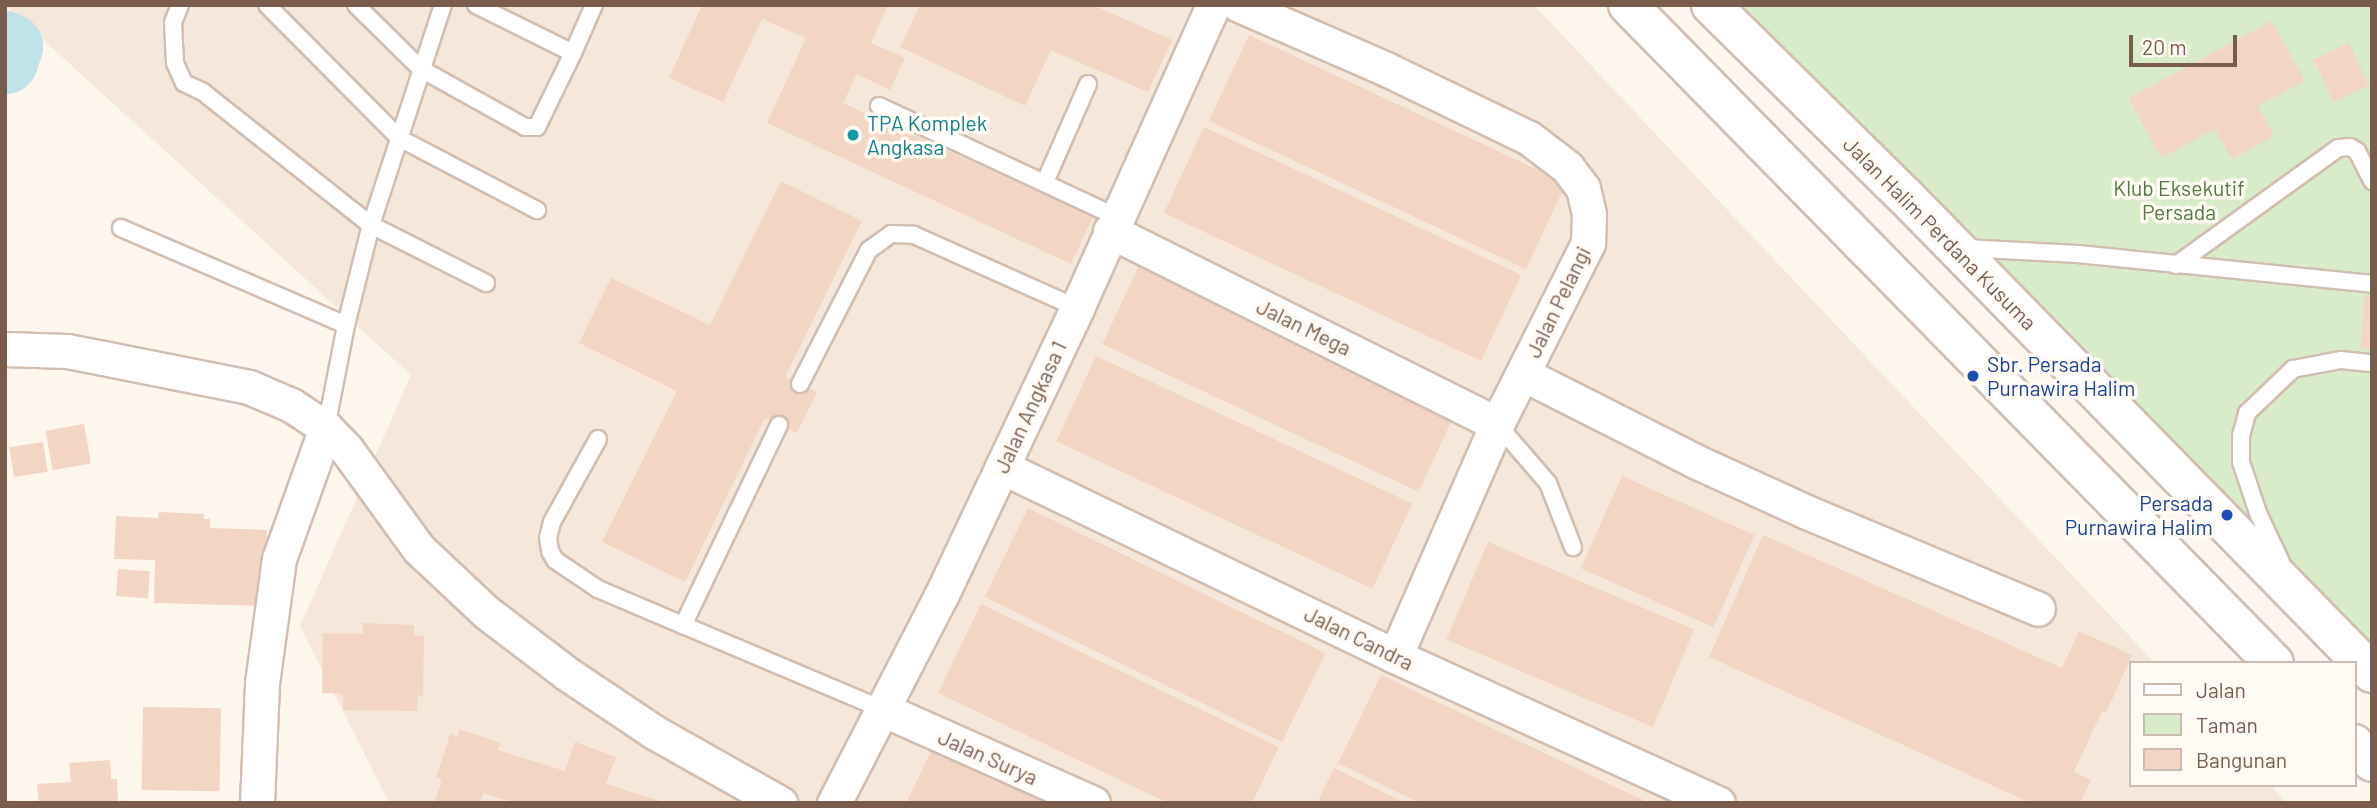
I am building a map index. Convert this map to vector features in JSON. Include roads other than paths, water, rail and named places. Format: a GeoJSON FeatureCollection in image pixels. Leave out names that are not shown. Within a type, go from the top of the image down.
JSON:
{"type":"FeatureCollection","features":[{"type":"Feature","properties":{"kind":"street","name":"Jalan Angkasa 1"},"geometry":{"type":"LineString","coordinates":[[834,803],[884,710],[1002,467],[1213,5]]}},
{"type":"Feature","properties":{"kind":"street","name":"Jalan Pelangi"},"geometry":{"type":"LineString","coordinates":[[1240,5],[1386,69],[1529,138],[1567,167],[1583,188],[1590,214],[1588,243],[1497,424],[1395,656]]}},
{"type":"Feature","properties":{"kind":"street"},"geometry":{"type":"LineString","coordinates":[[1628,5],[2272,661]]}},
{"type":"Feature","properties":{"kind":"street","name":"Jalan Halim Perdana Kusuma"},"geometry":{"type":"LineString","coordinates":[[1712,5],[1955,247],[2372,673]]}},
{"type":"Feature","properties":{"kind":"street","name":"Jalan Mega"},"geometry":{"type":"LineString","coordinates":[[1113,224],[1497,424]]}},
{"type":"Feature","properties":{"kind":"street"},"geometry":{"type":"LineString","coordinates":[[5,349],[67,351],[249,387],[292,405],[326,428],[347,450],[419,549],[486,612],[566,673],[654,732],[780,803]]}},
{"type":"Feature","properties":{"kind":"street"},"geometry":{"type":"LineString","coordinates":[[1523,374],[1797,507],[2038,609]]}},
{"type":"Feature","properties":{"kind":"street"},"geometry":{"type":"LineString","coordinates":[[257,803],[262,683],[279,559],[326,428]]}},
{"type":"Feature","properties":{"kind":"street","name":"Jalan Candra"},"geometry":{"type":"LineString","coordinates":[[1002,467],[1395,656],[1718,803]]}},
{"type":"Feature","properties":{"kind":"street","name":"Jalan Surya"},"geometry":{"type":"LineString","coordinates":[[884,710],[1093,803]]}},
{"type":"Feature","properties":{"kind":"street"},"geometry":{"type":"LineString","coordinates":[[2356,746],[2372,762]]}},
{"type":"Feature","properties":{"kind":"lane"},"geometry":{"type":"LineString","coordinates":[[180,5],[173,22],[175,63],[184,83],[204,92],[371,225],[486,283]]}},
{"type":"Feature","properties":{"kind":"lane"},"geometry":{"type":"LineString","coordinates":[[267,5],[399,138],[537,210]]}},
{"type":"Feature","properties":{"kind":"lane"},"geometry":{"type":"LineString","coordinates":[[356,5],[421,69],[525,127],[537,127],[594,5]]}},
{"type":"Feature","properties":{"kind":"lane"},"geometry":{"type":"LineString","coordinates":[[326,428],[345,325],[371,225],[443,5]]}},
{"type":"Feature","properties":{"kind":"lane"},"geometry":{"type":"LineString","coordinates":[[476,5],[573,53]]}},
{"type":"Feature","properties":{"kind":"lane"},"geometry":{"type":"LineString","coordinates":[[1045,183],[1088,83]]}},
{"type":"Feature","properties":{"kind":"lane"},"geometry":{"type":"LineString","coordinates":[[879,106],[1045,183],[1113,224]]}},
{"type":"Feature","properties":{"kind":"lane"},"geometry":{"type":"LineString","coordinates":[[2176,265],[2338,148],[2350,147],[2357,151],[2372,181]]}},
{"type":"Feature","properties":{"kind":"lane"},"geometry":{"type":"LineString","coordinates":[[121,228],[345,325]]}},
{"type":"Feature","properties":{"kind":"lane"},"geometry":{"type":"LineString","coordinates":[[800,384],[869,250],[891,234],[914,234],[1077,307]]}},
{"type":"Feature","properties":{"kind":"lane"},"geometry":{"type":"LineString","coordinates":[[1955,247],[2078,254],[2372,284]]}},
{"type":"Feature","properties":{"kind":"lane"},"geometry":{"type":"LineString","coordinates":[[2300,599],[2245,479],[2241,462],[2241,436],[2247,413],[2292,369],[2341,360],[2372,363]]}},
{"type":"Feature","properties":{"kind":"lane"},"geometry":{"type":"LineString","coordinates":[[1497,424],[1548,484],[1573,547]]}},
{"type":"Feature","properties":{"kind":"lane"},"geometry":{"type":"LineString","coordinates":[[683,625],[779,425]]}},
{"type":"Feature","properties":{"kind":"lane"},"geometry":{"type":"LineString","coordinates":[[598,439],[552,522],[548,538],[555,560],[598,589],[884,710]]}},
{"type":"Feature","properties":{"kind":"waterway"},"geometry":{"type":"LineString","coordinates":[[5,43],[10,46],[5,61]]}},
{"type":"Feature","properties":{"kind":"place","name":"TPA Komplek Angkasa"},"geometry":{"type":"Point","coordinates":[853,135]}},
{"type":"Feature","properties":{"kind":"place","name":"Sbr. Persada Purnawira Halim"},"geometry":{"type":"Point","coordinates":[1973,376]}},
{"type":"Feature","properties":{"kind":"place","name":"Persada Purnawira Halim"},"geometry":{"type":"Point","coordinates":[2227,515]}},
{"type":"Feature","properties":{"kind":"park label","name":"Klub Eksekutif Persada"},"geometry":{"type":"Point","coordinates":[2179,200]}}]}
